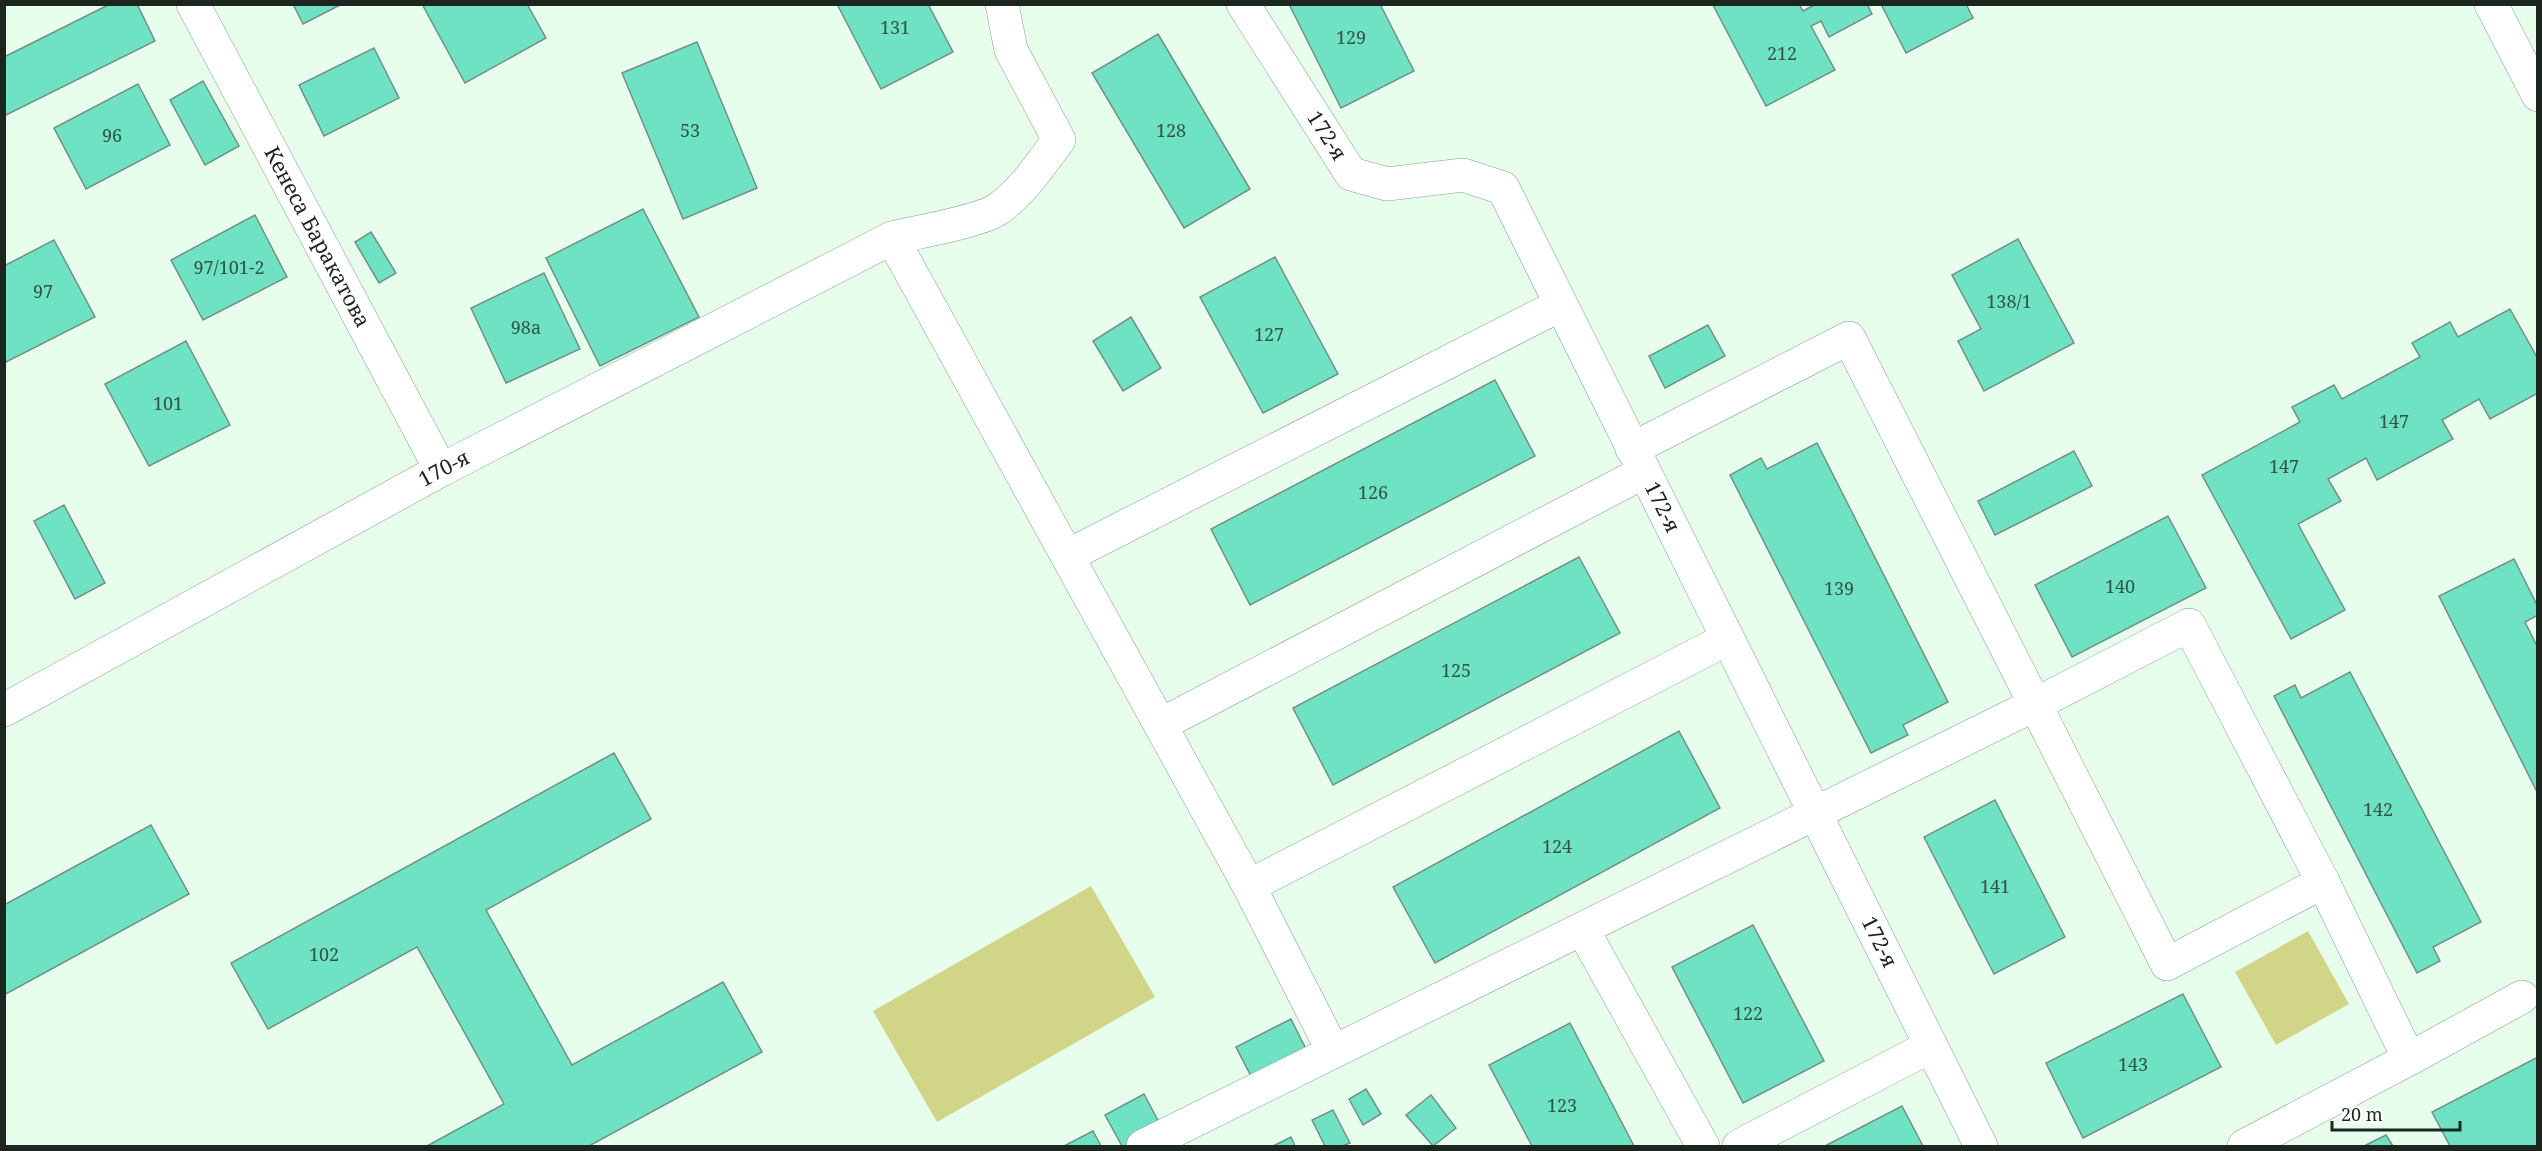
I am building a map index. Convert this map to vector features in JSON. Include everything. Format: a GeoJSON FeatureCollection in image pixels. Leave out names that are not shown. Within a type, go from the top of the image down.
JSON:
{"type":"FeatureCollection","features":[{"type":"Feature","properties":{"kind":"street","name":"Кенеса Баракатова"},"geometry":{"type":"LineString","coordinates":[[193,4],[441,470]]}},
{"type":"Feature","properties":{"kind":"street","name":"170-я"},"geometry":{"type":"LineString","coordinates":[[4,710],[441,470],[892,238],[954,224],[997,210],[1026,182],[1059,140],[1011,50],[1002,4]]}},
{"type":"Feature","properties":{"kind":"street","name":"172-я"},"geometry":{"type":"LineString","coordinates":[[1243,4],[1351,174],[1387,184],[1462,175],[1503,188],[1981,1146]]}},
{"type":"Feature","properties":{"kind":"street"},"geometry":{"type":"LineString","coordinates":[[2493,6],[2538,96]]}},
{"type":"Feature","properties":{"kind":"street"},"geometry":{"type":"LineString","coordinates":[[892,238],[1162,724],[1249,886],[1333,1051]]}},
{"type":"Feature","properties":{"kind":"street"},"geometry":{"type":"LineString","coordinates":[[1069,555],[1560,305]]}},
{"type":"Feature","properties":{"kind":"street"},"geometry":{"type":"LineString","coordinates":[[1162,724],[1638,461],[1848,338],[2167,964],[2323,882]]}},
{"type":"Feature","properties":{"kind":"street"},"geometry":{"type":"LineString","coordinates":[[1143,1146],[1583,930],[2189,625],[2323,882],[2409,1059]]}},
{"type":"Feature","properties":{"kind":"street"},"geometry":{"type":"LineString","coordinates":[[1249,886],[1727,639]]}},
{"type":"Feature","properties":{"kind":"street"},"geometry":{"type":"LineString","coordinates":[[1583,930],[1703,1146]]}},
{"type":"Feature","properties":{"kind":"street"},"geometry":{"type":"LineString","coordinates":[[2244,1146],[2522,997]]}},
{"type":"Feature","properties":{"kind":"street"},"geometry":{"type":"LineString","coordinates":[[1739,1146],[1931,1046]]}},
{"type":"Feature","properties":{"kind":"green space"},"geometry":{"type":"Polygon","coordinates":[[[1091,886],[1155,997],[937,1122],[873,1011],[1091,886]]]}},
{"type":"Feature","properties":{"kind":"green space"},"geometry":{"type":"Polygon","coordinates":[[[2308,931],[2349,1004],[2276,1045],[2235,972],[2308,931]]]}},
{"type":"Feature","properties":{"kind":"building"},"geometry":{"type":"Polygon","coordinates":[[[110,4],[137,4],[155,41],[4,116],[4,57],[110,4]]]}},
{"type":"Feature","properties":{"kind":"building"},"geometry":{"type":"Polygon","coordinates":[[[293,4],[342,4],[303,24],[293,4]]]}},
{"type":"Feature","properties":{"kind":"building"},"geometry":{"type":"Polygon","coordinates":[[[422,4],[527,4],[546,38],[465,83],[422,4]]]}},
{"type":"Feature","properties":{"kind":"building"},"geometry":{"type":"Polygon","coordinates":[[[837,4],[928,4],[953,52],[881,89],[837,4]]]}},
{"type":"Feature","properties":{"kind":"building"},"geometry":{"type":"Polygon","coordinates":[[[1289,4],[1380,4],[1414,71],[1341,108],[1289,4]]]}},
{"type":"Feature","properties":{"kind":"building"},"geometry":{"type":"Polygon","coordinates":[[[1799,4],[1803,11],[1816,4],[1867,4],[1872,14],[1829,37],[1821,21],[1811,26],[1835,70],[1766,106],[1713,5],[1799,4]]]}},
{"type":"Feature","properties":{"kind":"building"},"geometry":{"type":"Polygon","coordinates":[[[1881,4],[1966,4],[1973,18],[1906,53],[1881,4]]]}},
{"type":"Feature","properties":{"kind":"building"},"geometry":{"type":"Polygon","coordinates":[[[1158,34],[1250,189],[1184,228],[1092,73],[1158,34]]]}},
{"type":"Feature","properties":{"kind":"building"},"geometry":{"type":"Polygon","coordinates":[[[697,42],[757,188],[683,219],[622,73],[697,42]]]}},
{"type":"Feature","properties":{"kind":"building"},"geometry":{"type":"Polygon","coordinates":[[[374,48],[399,98],[324,136],[299,85],[374,48]]]}},
{"type":"Feature","properties":{"kind":"building"},"geometry":{"type":"Polygon","coordinates":[[[203,81],[239,146],[205,165],[170,100],[203,81]]]}},
{"type":"Feature","properties":{"kind":"building"},"geometry":{"type":"Polygon","coordinates":[[[138,84],[170,145],[86,189],[54,128],[138,84]]]}},
{"type":"Feature","properties":{"kind":"building"},"geometry":{"type":"Polygon","coordinates":[[[643,209],[699,317],[600,366],[546,258],[643,209]]]}},
{"type":"Feature","properties":{"kind":"building"},"geometry":{"type":"Polygon","coordinates":[[[255,215],[287,277],[203,320],[171,260],[255,215]]]}},
{"type":"Feature","properties":{"kind":"building"},"geometry":{"type":"Polygon","coordinates":[[[371,232],[396,273],[379,283],[355,242],[371,232]]]}},
{"type":"Feature","properties":{"kind":"building"},"geometry":{"type":"Polygon","coordinates":[[[2018,239],[2074,343],[1984,391],[1958,341],[1981,329],[1952,275],[2018,239]]]}},
{"type":"Feature","properties":{"kind":"building"},"geometry":{"type":"Polygon","coordinates":[[[54,240],[95,317],[4,363],[4,266],[54,240]]]}},
{"type":"Feature","properties":{"kind":"building"},"geometry":{"type":"Polygon","coordinates":[[[1275,257],[1338,374],[1263,413],[1200,297],[1275,257]]]}},
{"type":"Feature","properties":{"kind":"building"},"geometry":{"type":"Polygon","coordinates":[[[544,273],[580,349],[506,383],[471,308],[544,273]]]}},
{"type":"Feature","properties":{"kind":"building"},"geometry":{"type":"Polygon","coordinates":[[[2510,309],[2538,359],[2538,393],[2490,419],[2479,399],[2442,420],[2453,439],[2377,480],[2366,458],[2328,479],[2341,501],[2298,524],[2345,610],[2291,639],[2202,475],[2300,422],[2292,407],[2334,385],[2342,399],[2420,357],[2412,343],[2450,322],[2458,337],[2510,309]]]}},
{"type":"Feature","properties":{"kind":"building"},"geometry":{"type":"Polygon","coordinates":[[[1131,317],[1161,368],[1123,391],[1093,341],[1131,317]]]}},
{"type":"Feature","properties":{"kind":"building"},"geometry":{"type":"Polygon","coordinates":[[[1708,325],[1725,356],[1665,388],[1649,356],[1708,325]]]}},
{"type":"Feature","properties":{"kind":"building"},"geometry":{"type":"Polygon","coordinates":[[[186,341],[230,425],[149,466],[105,384],[186,341]]]}},
{"type":"Feature","properties":{"kind":"building"},"geometry":{"type":"Polygon","coordinates":[[[1495,380],[1535,456],[1250,605],[1211,529],[1495,380]]]}},
{"type":"Feature","properties":{"kind":"building"},"geometry":{"type":"Polygon","coordinates":[[[1817,443],[1948,702],[1903,725],[1908,735],[1871,753],[1730,475],[1761,458],[1767,469],[1817,443]]]}},
{"type":"Feature","properties":{"kind":"building"},"geometry":{"type":"Polygon","coordinates":[[[2074,451],[2092,486],[1995,535],[1978,501],[2074,451]]]}},
{"type":"Feature","properties":{"kind":"building"},"geometry":{"type":"Polygon","coordinates":[[[64,505],[105,583],[75,599],[34,521],[64,505]]]}},
{"type":"Feature","properties":{"kind":"building"},"geometry":{"type":"Polygon","coordinates":[[[2168,516],[2206,588],[2072,657],[2035,585],[2168,516]]]}},
{"type":"Feature","properties":{"kind":"building"},"geometry":{"type":"Polygon","coordinates":[[[1579,557],[1620,633],[1333,785],[1293,708],[1579,557]]]}},
{"type":"Feature","properties":{"kind":"building"},"geometry":{"type":"Polygon","coordinates":[[[2514,559],[2538,607],[2538,615],[2525,622],[2538,648],[2538,794],[2439,596],[2514,559]]]}},
{"type":"Feature","properties":{"kind":"building"},"geometry":{"type":"Polygon","coordinates":[[[2350,672],[2481,922],[2433,947],[2440,961],[2417,973],[2274,696],[2295,685],[2301,698],[2350,672]]]}},
{"type":"Feature","properties":{"kind":"building"},"geometry":{"type":"Polygon","coordinates":[[[1679,731],[1720,808],[1435,963],[1393,887],[1679,731]]]}},
{"type":"Feature","properties":{"kind":"building"},"geometry":{"type":"Polygon","coordinates":[[[614,753],[651,819],[486,910],[572,1065],[723,982],[762,1052],[589,1146],[427,1146],[504,1104],[417,947],[268,1029],[231,963],[614,753]]]}},
{"type":"Feature","properties":{"kind":"building"},"geometry":{"type":"Polygon","coordinates":[[[1995,800],[2065,937],[1994,974],[1924,837],[1995,800]]]}},
{"type":"Feature","properties":{"kind":"building"},"geometry":{"type":"Polygon","coordinates":[[[151,825],[189,894],[4,995],[4,905],[151,825]]]}},
{"type":"Feature","properties":{"kind":"building"},"geometry":{"type":"Polygon","coordinates":[[[1753,925],[1824,1061],[1743,1103],[1672,967],[1753,925]]]}},
{"type":"Feature","properties":{"kind":"building"},"geometry":{"type":"Polygon","coordinates":[[[2183,994],[2221,1067],[2083,1138],[2046,1063],[2183,994]]]}},
{"type":"Feature","properties":{"kind":"building"},"geometry":{"type":"Polygon","coordinates":[[[1291,1019],[1309,1055],[1254,1082],[1236,1047],[1291,1019]]]}},
{"type":"Feature","properties":{"kind":"building"},"geometry":{"type":"Polygon","coordinates":[[[1570,1023],[1634,1146],[1532,1146],[1489,1065],[1570,1023]]]}},
{"type":"Feature","properties":{"kind":"building"},"geometry":{"type":"Polygon","coordinates":[[[2538,1057],[2538,1146],[2450,1146],[2432,1112],[2538,1057]]]}},
{"type":"Feature","properties":{"kind":"building"},"geometry":{"type":"Polygon","coordinates":[[[1366,1089],[1381,1114],[1363,1125],[1349,1099],[1366,1089]]]}},
{"type":"Feature","properties":{"kind":"building"},"geometry":{"type":"Polygon","coordinates":[[[1144,1094],[1163,1130],[1132,1146],[1122,1146],[1105,1115],[1144,1094]]]}},
{"type":"Feature","properties":{"kind":"building"},"geometry":{"type":"Polygon","coordinates":[[[1431,1095],[1456,1128],[1433,1146],[1406,1115],[1431,1095]]]}},
{"type":"Feature","properties":{"kind":"building"},"geometry":{"type":"Polygon","coordinates":[[[1902,1106],[1923,1146],[1825,1146],[1902,1106]]]}},
{"type":"Feature","properties":{"kind":"building"},"geometry":{"type":"Polygon","coordinates":[[[1333,1110],[1350,1143],[1342,1146],[1325,1146],[1312,1120],[1333,1110]]]}},
{"type":"Feature","properties":{"kind":"building"},"geometry":{"type":"Polygon","coordinates":[[[1093,1131],[1101,1146],[1064,1146],[1093,1131]]]}},
{"type":"Feature","properties":{"kind":"building"},"geometry":{"type":"Polygon","coordinates":[[[2386,1135],[2393,1146],[2364,1146],[2386,1135]]]}},
{"type":"Feature","properties":{"kind":"building"},"geometry":{"type":"Polygon","coordinates":[[[1291,1137],[1295,1146],[1273,1146],[1291,1137]]]}}]}
